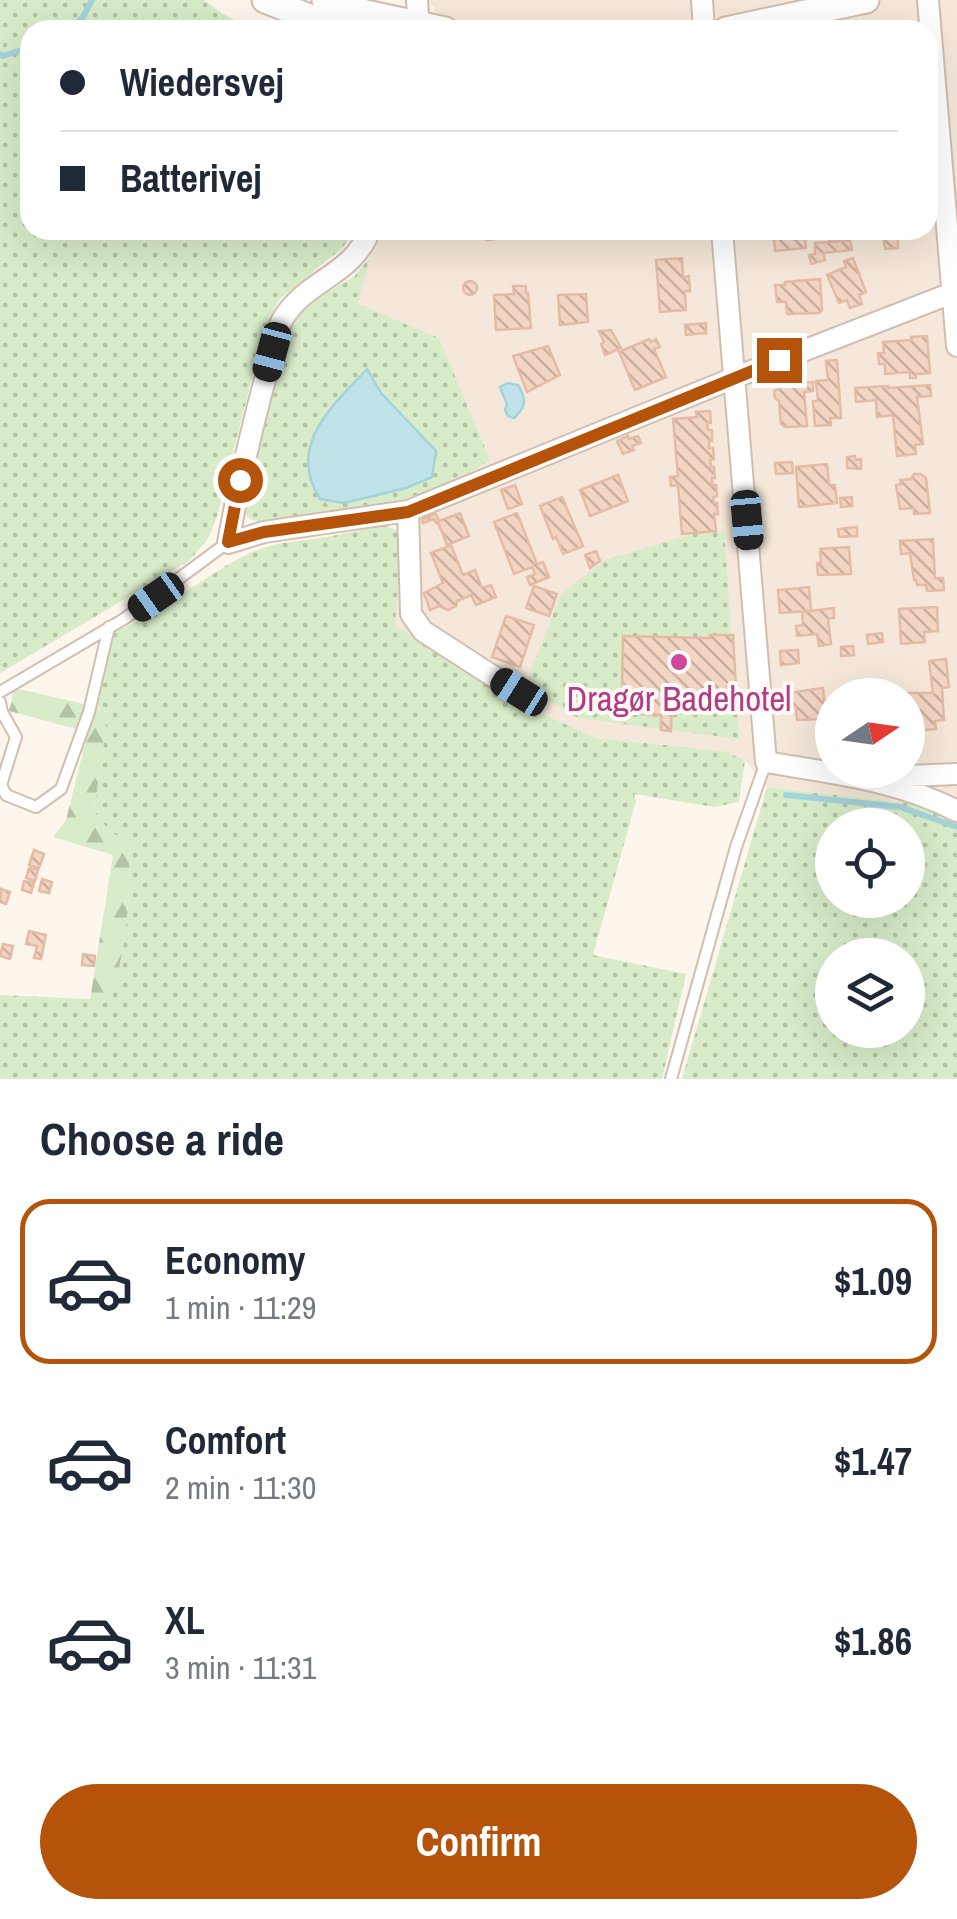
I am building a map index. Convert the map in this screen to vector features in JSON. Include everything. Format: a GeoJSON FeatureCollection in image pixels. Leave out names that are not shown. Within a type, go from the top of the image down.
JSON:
{"type":"FeatureCollection","features":[{"type":"Feature","properties":{"kind":"street"},"geometry":{"type":"LineString","coordinates":[[265,0],[317,20]]}},
{"type":"Feature","properties":{"kind":"street"},"geometry":{"type":"LineString","coordinates":[[326,0],[392,20]]}},
{"type":"Feature","properties":{"kind":"street"},"geometry":{"type":"LineString","coordinates":[[773,20],[866,0]]}},
{"type":"Feature","properties":{"kind":"street"},"geometry":{"type":"LineString","coordinates":[[938,97],[952,232],[957,346]]}},
{"type":"Feature","properties":{"kind":"street"},"geometry":{"type":"LineString","coordinates":[[366,240],[342,270],[299,296],[281,320],[246,448],[228,542],[264,532],[408,512],[952,293]]}},
{"type":"Feature","properties":{"kind":"street"},"geometry":{"type":"LineString","coordinates":[[723,240],[766,762],[815,770]]}},
{"type":"Feature","properties":{"kind":"street"},"geometry":{"type":"LineString","coordinates":[[408,512],[411,614],[422,630],[519,692]]}},
{"type":"Feature","properties":{"kind":"street"},"geometry":{"type":"LineString","coordinates":[[925,775],[957,774]]}},
{"type":"Feature","properties":{"kind":"street"},"geometry":{"type":"LineString","coordinates":[[901,788],[925,794],[957,810]]}},
{"type":"Feature","properties":{"kind":"lane"},"geometry":{"type":"LineString","coordinates":[[0,692],[156,597],[228,542]]}},
{"type":"Feature","properties":{"kind":"lane"},"geometry":{"type":"LineString","coordinates":[[0,702],[16,737],[1,785],[6,795],[36,807],[61,789],[89,712],[109,627]]}},
{"type":"Feature","properties":{"kind":"lane"},"geometry":{"type":"LineString","coordinates":[[671,1079],[736,847],[766,762]]}},
{"type":"Feature","properties":{"kind":"shaded area"},"geometry":{"type":"Polygon","coordinates":[[[416,0],[957,0],[957,823],[914,804],[767,787],[745,760],[724,751],[596,738],[519,703],[394,625],[403,514],[490,460],[358,304],[374,240],[938,240],[938,20],[432,20],[435,6],[416,0]]]}},
{"type":"Feature","properties":{"kind":"green space"},"geometry":{"type":"Polygon","coordinates":[[[0,0],[204,0],[235,20],[20,20],[20,240],[349,240],[280,299],[271,315],[208,539],[189,561],[0,673],[0,0]]]}},
{"type":"Feature","properties":{"kind":"green space"},"geometry":{"type":"Polygon","coordinates":[[[370,257],[358,304],[439,338],[490,460],[463,477],[398,502],[263,523],[252,520],[245,515],[246,501],[286,326],[317,298],[354,277],[370,257]]]}},
{"type":"Feature","properties":{"kind":"green space"},"geometry":{"type":"Polygon","coordinates":[[[385,525],[402,533],[395,625],[519,703],[596,738],[724,751],[745,760],[739,802],[714,807],[634,794],[636,801],[593,955],[686,974],[662,1079],[0,1079],[0,995],[111,1000],[116,981],[126,924],[129,845],[94,812],[108,712],[97,708],[114,633],[254,551],[385,525]]]}},
{"type":"Feature","properties":{"kind":"green space"},"geometry":{"type":"Polygon","coordinates":[[[724,531],[739,739],[578,718],[525,686],[561,594],[605,560],[700,532],[724,531]]]}},
{"type":"Feature","properties":{"kind":"green space"},"geometry":{"type":"Polygon","coordinates":[[[14,688],[108,712],[94,812],[129,845],[124,943],[111,1000],[90,1000],[113,855],[53,837],[66,820],[88,732],[9,711],[14,688]]]}},
{"type":"Feature","properties":{"kind":"green space"},"geometry":{"type":"Polygon","coordinates":[[[767,787],[923,808],[815,808],[815,918],[925,918],[925,809],[957,823],[957,1079],[682,1079],[767,787]]]}},
{"type":"Feature","properties":{"kind":"water"},"geometry":{"type":"Polygon","coordinates":[[[367,369],[381,393],[436,451],[432,477],[406,488],[344,503],[320,499],[308,462],[311,444],[328,412],[367,369]]]}},
{"type":"Feature","properties":{"kind":"water"},"geometry":{"type":"Polygon","coordinates":[[[508,383],[518,385],[524,399],[514,418],[505,410],[507,404],[500,387],[508,383]]]}},
{"type":"Feature","properties":{"kind":"building"},"geometry":{"type":"Polygon","coordinates":[[[774,240],[805,240],[806,248],[775,251],[774,240]]]}},
{"type":"Feature","properties":{"kind":"building"},"geometry":{"type":"Polygon","coordinates":[[[884,240],[898,240],[898,248],[885,249],[884,240]]]}},
{"type":"Feature","properties":{"kind":"building"},"geometry":{"type":"Polygon","coordinates":[[[850,241],[852,250],[823,253],[825,260],[811,264],[809,255],[815,254],[815,243],[850,241]]]}},
{"type":"Feature","properties":{"kind":"building"},"geometry":{"type":"Polygon","coordinates":[[[682,258],[683,277],[689,276],[686,310],[660,312],[656,260],[682,258]]]}},
{"type":"Feature","properties":{"kind":"building"},"geometry":{"type":"Polygon","coordinates":[[[853,258],[866,292],[859,295],[862,304],[850,308],[847,300],[839,303],[827,275],[846,267],[844,261],[853,258]]]}},
{"type":"Feature","properties":{"kind":"building"},"geometry":{"type":"Polygon","coordinates":[[[820,279],[819,313],[787,314],[786,302],[777,302],[775,285],[820,279]]]}},
{"type":"Feature","properties":{"kind":"building"},"geometry":{"type":"Polygon","coordinates":[[[470,281],[477,288],[470,295],[463,288],[470,281]]]}},
{"type":"Feature","properties":{"kind":"building"},"geometry":{"type":"Polygon","coordinates":[[[513,286],[526,286],[531,328],[496,330],[494,295],[514,294],[513,286]]]}},
{"type":"Feature","properties":{"kind":"building"},"geometry":{"type":"Polygon","coordinates":[[[586,294],[588,322],[560,325],[558,295],[586,294]]]}},
{"type":"Feature","properties":{"kind":"building"},"geometry":{"type":"Polygon","coordinates":[[[706,323],[706,333],[686,335],[685,325],[706,323]]]}},
{"type":"Feature","properties":{"kind":"building"},"geometry":{"type":"Polygon","coordinates":[[[611,330],[621,348],[605,355],[599,331],[611,330]]]}},
{"type":"Feature","properties":{"kind":"building"},"geometry":{"type":"Polygon","coordinates":[[[927,336],[930,373],[916,374],[916,378],[910,378],[910,372],[885,374],[885,364],[879,364],[878,353],[884,353],[883,342],[927,336]]]}},
{"type":"Feature","properties":{"kind":"building"},"geometry":{"type":"Polygon","coordinates":[[[656,339],[660,347],[654,349],[666,377],[635,390],[619,352],[656,339]]]}},
{"type":"Feature","properties":{"kind":"building"},"geometry":{"type":"Polygon","coordinates":[[[548,346],[560,375],[527,392],[513,356],[548,346]]]}},
{"type":"Feature","properties":{"kind":"building"},"geometry":{"type":"Polygon","coordinates":[[[837,360],[841,418],[830,418],[831,425],[815,426],[816,381],[828,380],[826,361],[837,360]]]}},
{"type":"Feature","properties":{"kind":"building"},"geometry":{"type":"Polygon","coordinates":[[[813,382],[813,391],[804,392],[807,426],[785,427],[774,391],[778,385],[813,382]]]}},
{"type":"Feature","properties":{"kind":"building"},"geometry":{"type":"Polygon","coordinates":[[[930,385],[931,396],[917,397],[923,444],[915,445],[916,454],[897,456],[893,415],[877,417],[876,400],[856,402],[855,388],[930,385]]]}},
{"type":"Feature","properties":{"kind":"building"},"geometry":{"type":"Polygon","coordinates":[[[710,411],[711,423],[707,423],[708,430],[712,430],[709,448],[713,448],[714,459],[710,460],[717,496],[713,497],[718,514],[714,514],[716,531],[682,534],[678,485],[671,486],[670,477],[678,476],[673,419],[697,417],[696,412],[710,411]]]}},
{"type":"Feature","properties":{"kind":"building"},"geometry":{"type":"Polygon","coordinates":[[[638,436],[641,443],[623,454],[617,441],[638,436]]]}},
{"type":"Feature","properties":{"kind":"building"},"geometry":{"type":"Polygon","coordinates":[[[855,456],[855,460],[861,459],[861,469],[847,468],[847,457],[855,456]]]}},
{"type":"Feature","properties":{"kind":"building"},"geometry":{"type":"Polygon","coordinates":[[[792,462],[793,473],[776,474],[775,463],[792,462]]]}},
{"type":"Feature","properties":{"kind":"building"},"geometry":{"type":"Polygon","coordinates":[[[827,464],[829,485],[835,485],[837,503],[799,507],[796,467],[827,464]]]}},
{"type":"Feature","properties":{"kind":"building"},"geometry":{"type":"Polygon","coordinates":[[[914,474],[926,478],[930,513],[914,514],[914,508],[900,509],[896,485],[914,474]]]}},
{"type":"Feature","properties":{"kind":"building"},"geometry":{"type":"Polygon","coordinates":[[[618,475],[628,501],[590,516],[580,490],[618,475]]]}},
{"type":"Feature","properties":{"kind":"building"},"geometry":{"type":"Polygon","coordinates":[[[515,485],[522,504],[508,509],[501,490],[515,485]]]}},
{"type":"Feature","properties":{"kind":"building"},"geometry":{"type":"Polygon","coordinates":[[[562,497],[583,546],[563,554],[540,506],[562,497]]]}},
{"type":"Feature","properties":{"kind":"building"},"geometry":{"type":"Polygon","coordinates":[[[852,497],[852,506],[841,507],[840,498],[852,497]]]}},
{"type":"Feature","properties":{"kind":"building"},"geometry":{"type":"Polygon","coordinates":[[[460,513],[469,536],[447,545],[438,522],[434,519],[423,523],[422,519],[436,514],[439,521],[460,513]]]}},
{"type":"Feature","properties":{"kind":"building"},"geometry":{"type":"Polygon","coordinates":[[[517,513],[537,564],[543,562],[549,577],[530,585],[527,577],[535,574],[532,567],[514,574],[494,522],[517,513]]]}},
{"type":"Feature","properties":{"kind":"building"},"geometry":{"type":"Polygon","coordinates":[[[857,527],[857,536],[839,537],[838,529],[857,527]]]}},
{"type":"Feature","properties":{"kind":"building"},"geometry":{"type":"Polygon","coordinates":[[[933,539],[935,578],[943,578],[944,590],[927,591],[926,585],[917,585],[914,580],[910,553],[901,554],[900,541],[933,539]]]}},
{"type":"Feature","properties":{"kind":"building"},"geometry":{"type":"Polygon","coordinates":[[[451,545],[463,575],[475,570],[482,588],[491,585],[496,597],[476,605],[471,595],[448,610],[439,606],[430,610],[424,593],[443,583],[431,553],[451,545]]]}},
{"type":"Feature","properties":{"kind":"building"},"geometry":{"type":"Polygon","coordinates":[[[849,547],[851,574],[818,575],[820,549],[849,547]]]}},
{"type":"Feature","properties":{"kind":"building"},"geometry":{"type":"Polygon","coordinates":[[[596,551],[600,561],[590,568],[585,555],[596,551]]]}},
{"type":"Feature","properties":{"kind":"building"},"geometry":{"type":"Polygon","coordinates":[[[534,586],[557,594],[549,616],[526,608],[534,586]]]}},
{"type":"Feature","properties":{"kind":"building"},"geometry":{"type":"Polygon","coordinates":[[[809,587],[811,611],[780,613],[778,590],[809,587]]]}},
{"type":"Feature","properties":{"kind":"building"},"geometry":{"type":"Polygon","coordinates":[[[937,607],[938,631],[924,632],[925,642],[901,644],[899,609],[937,607]]]}},
{"type":"Feature","properties":{"kind":"building"},"geometry":{"type":"Polygon","coordinates":[[[834,608],[834,618],[828,619],[831,644],[819,646],[817,634],[797,636],[796,626],[803,625],[802,612],[834,608]]]}},
{"type":"Feature","properties":{"kind":"building"},"geometry":{"type":"Polygon","coordinates":[[[506,616],[534,625],[520,667],[492,657],[506,616]]]}},
{"type":"Feature","properties":{"kind":"building"},"geometry":{"type":"Polygon","coordinates":[[[882,633],[883,642],[868,644],[867,635],[882,633]]]}},
{"type":"Feature","properties":{"kind":"building","name":"Dragør Badehotel"},"geometry":{"type":"Polygon","coordinates":[[[733,635],[736,687],[727,686],[728,694],[711,694],[711,699],[672,698],[671,731],[661,730],[661,715],[607,713],[607,694],[622,694],[623,636],[733,635]]]}},
{"type":"Feature","properties":{"kind":"building"},"geometry":{"type":"Polygon","coordinates":[[[853,646],[854,655],[841,656],[841,647],[853,646]]]}},
{"type":"Feature","properties":{"kind":"building"},"geometry":{"type":"Polygon","coordinates":[[[798,650],[799,663],[781,665],[780,651],[798,650]]]}},
{"type":"Feature","properties":{"kind":"building"},"geometry":{"type":"Polygon","coordinates":[[[946,659],[949,687],[942,688],[944,720],[935,721],[936,729],[925,730],[925,693],[933,693],[929,661],[946,659]]]}},
{"type":"Feature","properties":{"kind":"building"},"geometry":{"type":"Polygon","coordinates":[[[815,689],[815,719],[797,720],[796,707],[789,708],[788,693],[815,689]]]}},
{"type":"Feature","properties":{"kind":"building"},"geometry":{"type":"Polygon","coordinates":[[[34,850],[44,854],[39,868],[29,865],[34,850]]]}},
{"type":"Feature","properties":{"kind":"building"},"geometry":{"type":"Polygon","coordinates":[[[29,868],[38,870],[35,881],[26,878],[29,868]]]}},
{"type":"Feature","properties":{"kind":"building"},"geometry":{"type":"Polygon","coordinates":[[[42,879],[52,882],[49,893],[39,891],[42,879]]]}},
{"type":"Feature","properties":{"kind":"building"},"geometry":{"type":"Polygon","coordinates":[[[24,881],[34,883],[31,893],[22,890],[24,881]]]}},
{"type":"Feature","properties":{"kind":"building"},"geometry":{"type":"Polygon","coordinates":[[[1,889],[10,892],[6,904],[0,902],[1,889]]]}},
{"type":"Feature","properties":{"kind":"building"},"geometry":{"type":"Polygon","coordinates":[[[29,931],[46,935],[41,959],[34,958],[37,946],[26,944],[29,931]]]}},
{"type":"Feature","properties":{"kind":"building"},"geometry":{"type":"Polygon","coordinates":[[[3,944],[13,946],[10,959],[0,956],[3,944]]]}},
{"type":"Feature","properties":{"kind":"building"},"geometry":{"type":"Polygon","coordinates":[[[83,954],[95,956],[94,966],[82,965],[83,954]]]}},
{"type":"Feature","properties":{"kind":"waterway"},"geometry":{"type":"LineString","coordinates":[[80,20],[92,0]]}},
{"type":"Feature","properties":{"kind":"waterway"},"geometry":{"type":"LineString","coordinates":[[0,54],[20,50]]}},
{"type":"Feature","properties":{"kind":"waterway"},"geometry":{"type":"LineString","coordinates":[[786,795],[900,807],[957,827]]}},
{"type":"Feature","properties":{"kind":"place","name":"Dragør Badehotel"},"geometry":{"type":"Point","coordinates":[679,662]}},
{"type":"Feature","properties":{"kind":"route"},"geometry":{"type":"LineString","coordinates":[[240,480],[228,542],[264,532],[408,512],[779,360]]}}]}
